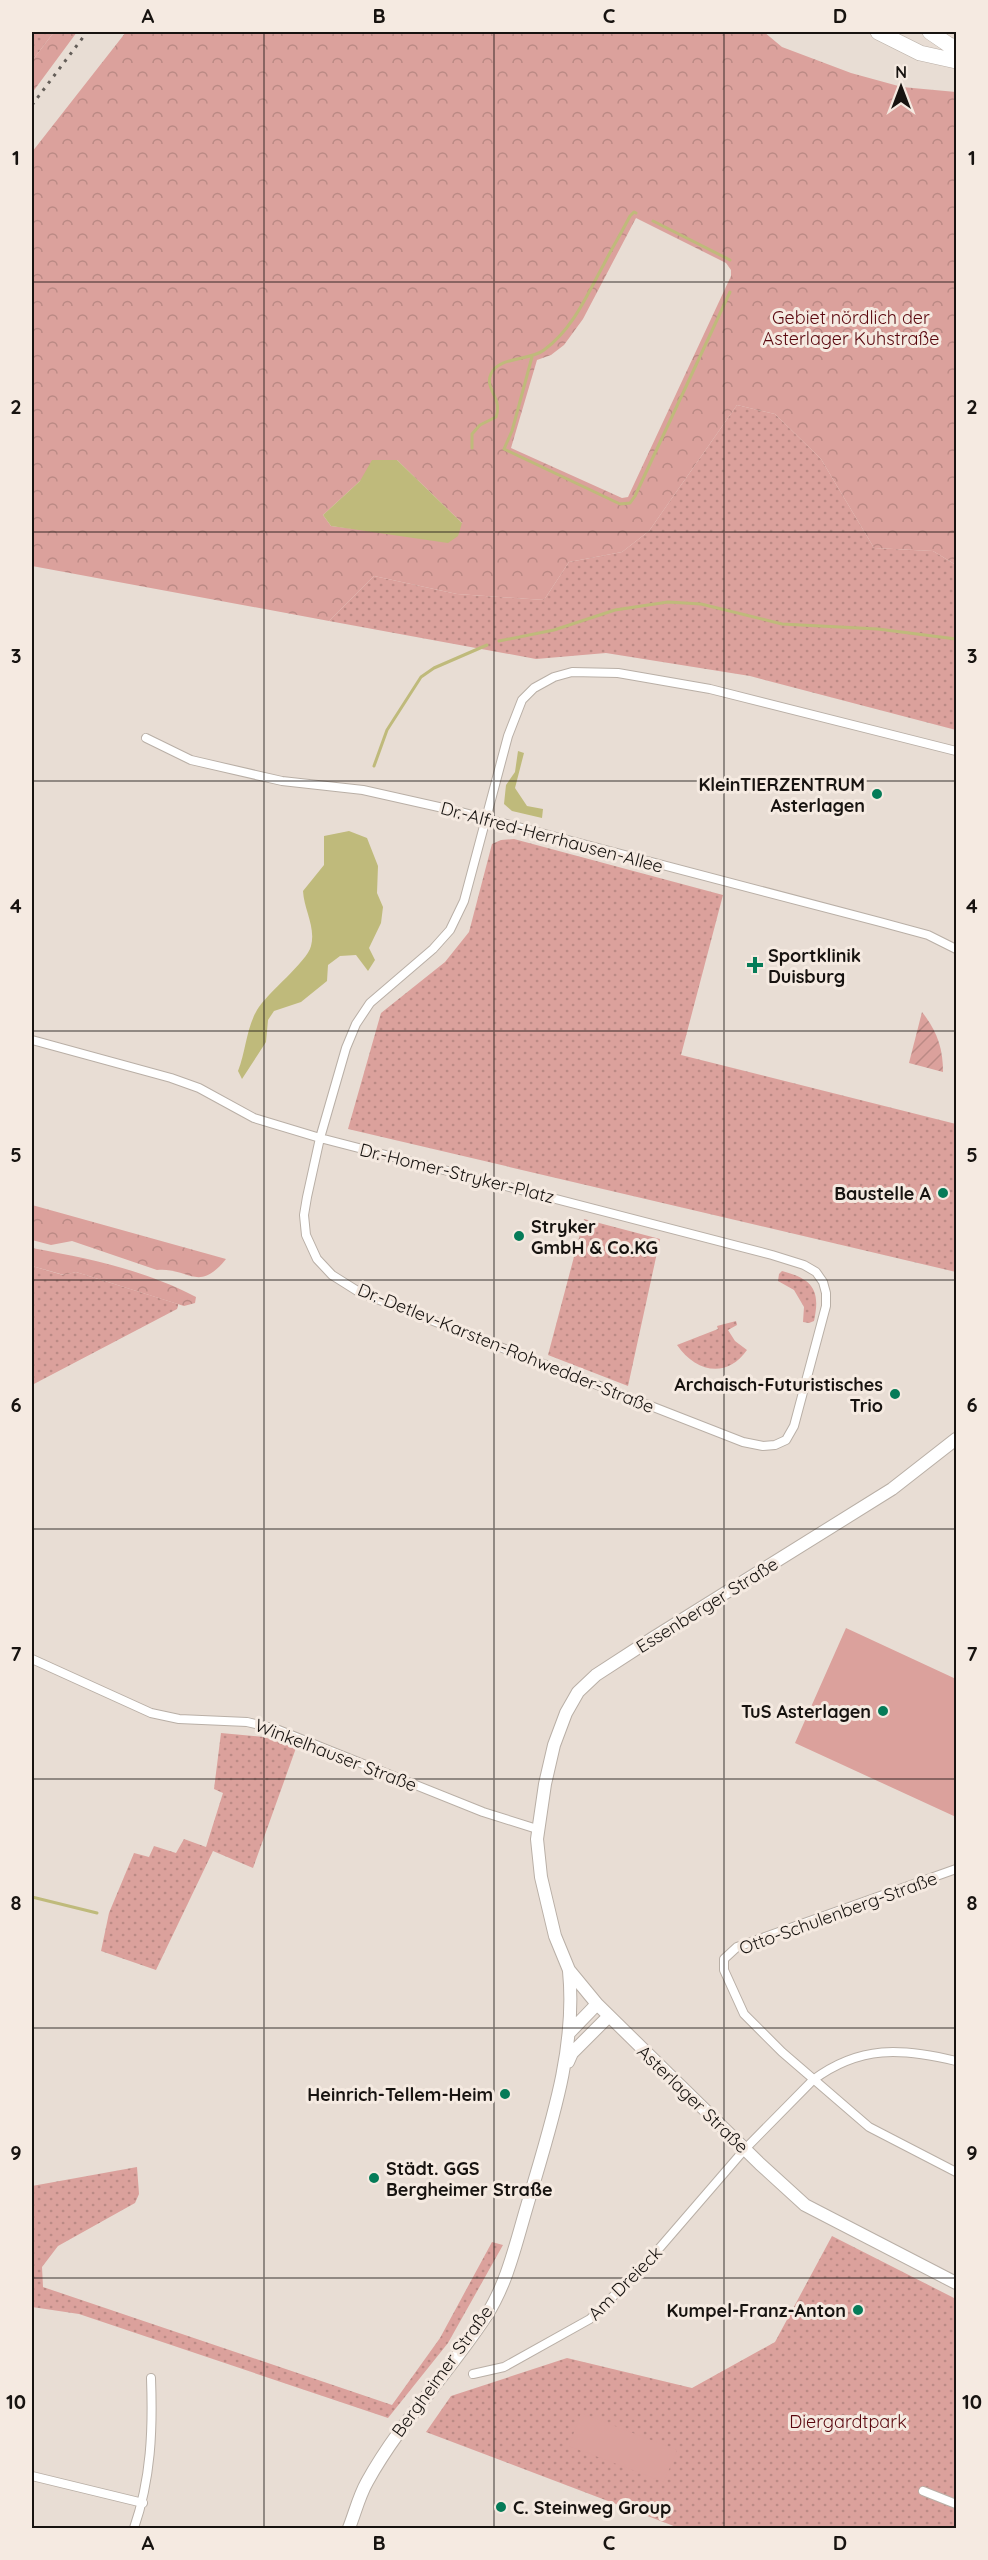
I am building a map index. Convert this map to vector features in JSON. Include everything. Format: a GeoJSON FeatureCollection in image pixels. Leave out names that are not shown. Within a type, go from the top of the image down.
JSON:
{"type":"FeatureCollection","features":[{"type":"Feature","properties":{"kind":"highway"},"geometry":{"type":"LineString","coordinates":[[878,32],[920,53],[957,61]]}},
{"type":"Feature","properties":{"kind":"highway"},"geometry":{"type":"LineString","coordinates":[[930,32],[949,45],[957,47]]}},
{"type":"Feature","properties":{"kind":"main road","name":"Essenberger Straße"},"geometry":{"type":"LineString","coordinates":[[537,1829],[554,1746],[566,1713],[578,1692],[596,1675],[892,1489],[957,1439]]}},
{"type":"Feature","properties":{"kind":"main road","name":"Asterlager Straße"},"geometry":{"type":"LineString","coordinates":[[537,1829],[538,1865],[550,1920],[569,1970],[597,2004],[805,2205],[957,2283]]}},
{"type":"Feature","properties":{"kind":"main road","name":"Bergheimer Straße"},"geometry":{"type":"LineString","coordinates":[[349,2529],[365,2484],[386,2449],[487,2315],[498,2293],[518,2235],[563,2071],[570,2032],[572,2003],[569,1970]]}},
{"type":"Feature","properties":{"kind":"main road"},"geometry":{"type":"LineString","coordinates":[[570,2032],[597,2004]]}},
{"type":"Feature","properties":{"kind":"main road","name":"Bergheimer Straße"},"geometry":{"type":"LineString","coordinates":[[563,2071],[572,2053],[609,2016]]}},
{"type":"Feature","properties":{"kind":"street","name":"Dr.-Detlev-Karsten-Rohwedder-Straße"},"geometry":{"type":"LineString","coordinates":[[664,1227],[804,1265],[816,1272],[823,1282],[826,1306],[797,1417],[786,1440],[775,1445],[763,1446],[742,1442],[359,1292],[332,1275],[316,1259],[306,1235],[304,1215],[307,1197],[320,1138],[346,1048],[356,1024],[370,1003],[433,949],[450,930],[464,901],[507,736],[522,700],[534,688],[554,677],[572,672],[618,673],[710,689],[957,751]]}},
{"type":"Feature","properties":{"kind":"street","name":"Dr.-Alfred-Herrhausen-Allee"},"geometry":{"type":"LineString","coordinates":[[146,738],[190,760],[282,781],[363,790],[486,819],[928,935],[957,949]]}},
{"type":"Feature","properties":{"kind":"street"},"geometry":{"type":"LineString","coordinates":[[32,1040],[171,1078],[199,1088],[254,1118],[320,1138]]}},
{"type":"Feature","properties":{"kind":"street","name":"Dr.-Homer-Stryker-Platz"},"geometry":{"type":"LineString","coordinates":[[320,1138],[664,1227]]}},
{"type":"Feature","properties":{"kind":"street","name":"Winkelhauser Straße"},"geometry":{"type":"LineString","coordinates":[[32,1659],[151,1713],[179,1719],[247,1722],[276,1729],[483,1812],[537,1829]]}},
{"type":"Feature","properties":{"kind":"street","name":"Otto-Schulenberg-Straße"},"geometry":{"type":"LineString","coordinates":[[957,1869],[737,1947],[724,1959],[723,1970],[744,2014],[813,2080],[869,2127],[957,2172]]}},
{"type":"Feature","properties":{"kind":"street","name":"Am Dreieck"},"geometry":{"type":"LineString","coordinates":[[473,2374],[504,2367],[590,2319],[644,2266],[745,2149],[813,2080],[836,2064],[855,2057],[885,2051],[918,2052],[957,2061]]}},
{"type":"Feature","properties":{"kind":"street"},"geometry":{"type":"LineString","coordinates":[[134,2529],[143,2503],[152,2446],[151,2379]]}},
{"type":"Feature","properties":{"kind":"street"},"geometry":{"type":"LineString","coordinates":[[32,2476],[143,2503]]}},
{"type":"Feature","properties":{"kind":"street"},"geometry":{"type":"LineString","coordinates":[[923,2491],[957,2504]]}},
{"type":"Feature","properties":{"kind":"green space"},"geometry":{"type":"Polygon","coordinates":[[[32,32],[54,32],[32,61],[32,32]]]}},
{"type":"Feature","properties":{"kind":"green space"},"geometry":{"type":"Polygon","coordinates":[[[54,32],[77,32],[32,93],[32,61],[54,32]]]}},
{"type":"Feature","properties":{"kind":"green space","name":"Gebiet nördlich der Asterlager Kuhstraße"},"geometry":{"type":"Polygon","coordinates":[[[126,32],[764,32],[782,47],[851,73],[902,87],[956,92],[956,565],[933,551],[874,548],[821,459],[775,414],[737,405],[649,531],[622,552],[569,562],[544,600],[457,594],[374,576],[329,621],[32,566],[32,152],[126,32]],[[636,218],[583,319],[564,345],[551,355],[537,360],[511,448],[622,498],[628,497],[731,276],[731,270],[726,263],[636,218]],[[397,460],[360,481],[323,515],[331,526],[364,530],[462,523],[397,460]]]}},
{"type":"Feature","properties":{"kind":"green space"},"geometry":{"type":"Polygon","coordinates":[[[737,405],[775,414],[821,459],[874,548],[933,551],[956,565],[956,730],[750,676],[606,653],[536,659],[329,621],[374,576],[457,594],[544,600],[569,562],[622,552],[649,531],[737,405]]]}},
{"type":"Feature","properties":{"kind":"green space"},"geometry":{"type":"Polygon","coordinates":[[[514,839],[723,895],[681,1055],[956,1124],[956,1272],[348,1129],[381,1013],[445,962],[469,932],[492,844],[501,840],[514,839]]]}},
{"type":"Feature","properties":{"kind":"green space"},"geometry":{"type":"Polygon","coordinates":[[[922,1012],[938,1040],[943,1072],[909,1063],[922,1012]]]}},
{"type":"Feature","properties":{"kind":"green space"},"geometry":{"type":"Polygon","coordinates":[[[32,1205],[226,1259],[208,1275],[193,1277],[168,1270],[157,1270],[72,1241],[51,1245],[32,1240],[32,1205]]]}},
{"type":"Feature","properties":{"kind":"green space"},"geometry":{"type":"Polygon","coordinates":[[[584,1219],[660,1239],[628,1386],[548,1355],[584,1219]]]}},
{"type":"Feature","properties":{"kind":"green space"},"geometry":{"type":"Polygon","coordinates":[[[32,1248],[136,1272],[196,1297],[195,1303],[184,1306],[76,1272],[64,1275],[32,1266],[32,1248]]]}},
{"type":"Feature","properties":{"kind":"green space"},"geometry":{"type":"Polygon","coordinates":[[[32,1266],[63,1275],[76,1272],[178,1304],[178,1306],[177,1309],[32,1385],[32,1266]]]}},
{"type":"Feature","properties":{"kind":"green space"},"geometry":{"type":"Polygon","coordinates":[[[782,1271],[801,1278],[812,1287],[816,1301],[814,1321],[803,1322],[804,1307],[794,1290],[778,1281],[782,1271]]]}},
{"type":"Feature","properties":{"kind":"green space"},"geometry":{"type":"Polygon","coordinates":[[[736,1321],[737,1325],[728,1330],[735,1341],[747,1350],[730,1366],[711,1368],[702,1366],[684,1354],[677,1345],[718,1329],[717,1326],[736,1321]]]}},
{"type":"Feature","properties":{"kind":"green space","name":"TuS Asterlagen"},"geometry":{"type":"Polygon","coordinates":[[[846,1628],[956,1679],[956,1817],[795,1743],[846,1628]]]}},
{"type":"Feature","properties":{"kind":"green space"},"geometry":{"type":"Polygon","coordinates":[[[221,1733],[264,1737],[296,1748],[253,1868],[213,1851],[156,1970],[101,1951],[109,1913],[134,1853],[149,1857],[154,1846],[176,1853],[184,1839],[206,1847],[223,1793],[214,1789],[221,1733]]]}},
{"type":"Feature","properties":{"kind":"green space"},"geometry":{"type":"Polygon","coordinates":[[[137,2167],[139,2194],[135,2203],[58,2246],[42,2267],[43,2287],[392,2405],[440,2338],[492,2242],[503,2245],[448,2343],[388,2418],[79,2314],[32,2307],[32,2186],[137,2167]]]}},
{"type":"Feature","properties":{"kind":"green space","name":"Diergardtpark"},"geometry":{"type":"Polygon","coordinates":[[[832,2236],[956,2299],[956,2528],[679,2528],[426,2432],[451,2396],[567,2358],[692,2388],[775,2342],[832,2236]]]}},
{"type":"Feature","properties":{"kind":"green space"},"geometry":{"type":"Polygon","coordinates":[[[581,2413],[677,2450],[664,2482],[569,2446],[581,2413]]]}},
{"type":"Feature","properties":{"kind":"shaded area"},"geometry":{"type":"Polygon","coordinates":[[[372,460],[397,460],[462,523],[458,536],[448,543],[331,526],[323,515],[360,481],[372,460]]]}},
{"type":"Feature","properties":{"kind":"shaded area"},"geometry":{"type":"Polygon","coordinates":[[[518,751],[524,753],[515,788],[527,806],[543,809],[542,818],[512,811],[504,804],[506,785],[515,772],[518,751]]]}},
{"type":"Feature","properties":{"kind":"shaded area"},"geometry":{"type":"Polygon","coordinates":[[[349,831],[367,838],[378,866],[377,893],[383,907],[381,923],[369,948],[375,960],[368,971],[356,955],[340,956],[328,965],[327,981],[301,1002],[274,1011],[268,1020],[266,1042],[242,1079],[238,1071],[257,1010],[308,953],[311,946],[311,925],[303,891],[324,865],[324,836],[349,831]]]}},
{"type":"Feature","properties":{"kind":"waterway"},"geometry":{"type":"LineString","coordinates":[[472,448],[472,434],[480,425],[496,417],[497,404],[489,379],[495,368],[508,361],[538,353],[554,342],[571,322],[630,216],[636,213]]}},
{"type":"Feature","properties":{"kind":"waterway"},"geometry":{"type":"LineString","coordinates":[[653,221],[730,260]]}},
{"type":"Feature","properties":{"kind":"waterway"},"geometry":{"type":"LineString","coordinates":[[532,357],[512,431],[504,449],[620,504],[630,503],[730,292]]}},
{"type":"Feature","properties":{"kind":"waterway"},"geometry":{"type":"LineString","coordinates":[[499,641],[554,630],[615,610],[668,602],[701,604],[782,624],[878,629],[956,639]]}},
{"type":"Feature","properties":{"kind":"waterway"},"geometry":{"type":"LineString","coordinates":[[374,766],[387,730],[421,677],[434,668],[487,645]]}},
{"type":"Feature","properties":{"kind":"waterway"},"geometry":{"type":"LineString","coordinates":[[32,1897],[97,1913]]}},
{"type":"Feature","properties":{"kind":"railway"},"geometry":{"type":"LineString","coordinates":[[32,105],[87,32]]}},
{"type":"Feature","properties":{"kind":"place","name":"KleinTIERZENTRUM Asterlagen"},"geometry":{"type":"Point","coordinates":[877,794]}},
{"type":"Feature","properties":{"kind":"place","name":"Sportklinik Duisburg"},"geometry":{"type":"Point","coordinates":[755,965]}},
{"type":"Feature","properties":{"kind":"place","name":"Baustelle A"},"geometry":{"type":"Point","coordinates":[943,1193]}},
{"type":"Feature","properties":{"kind":"place","name":"Stryker GmbH & Co.KG"},"geometry":{"type":"Point","coordinates":[519,1236]}},
{"type":"Feature","properties":{"kind":"place","name":"Archaisch-Futuristisches Trio"},"geometry":{"type":"Point","coordinates":[895,1394]}},
{"type":"Feature","properties":{"kind":"place","name":"TuS Asterlagen"},"geometry":{"type":"Point","coordinates":[883,1711]}},
{"type":"Feature","properties":{"kind":"place","name":"Heinrich-Tellem-Heim"},"geometry":{"type":"Point","coordinates":[505,2094]}},
{"type":"Feature","properties":{"kind":"place","name":"Städt. GGS Bergheimer Straße"},"geometry":{"type":"Point","coordinates":[374,2178]}},
{"type":"Feature","properties":{"kind":"place","name":"Kumpel-Franz-Anton"},"geometry":{"type":"Point","coordinates":[858,2310]}},
{"type":"Feature","properties":{"kind":"place","name":"C. Steinweg Group"},"geometry":{"type":"Point","coordinates":[501,2507]}}]}
